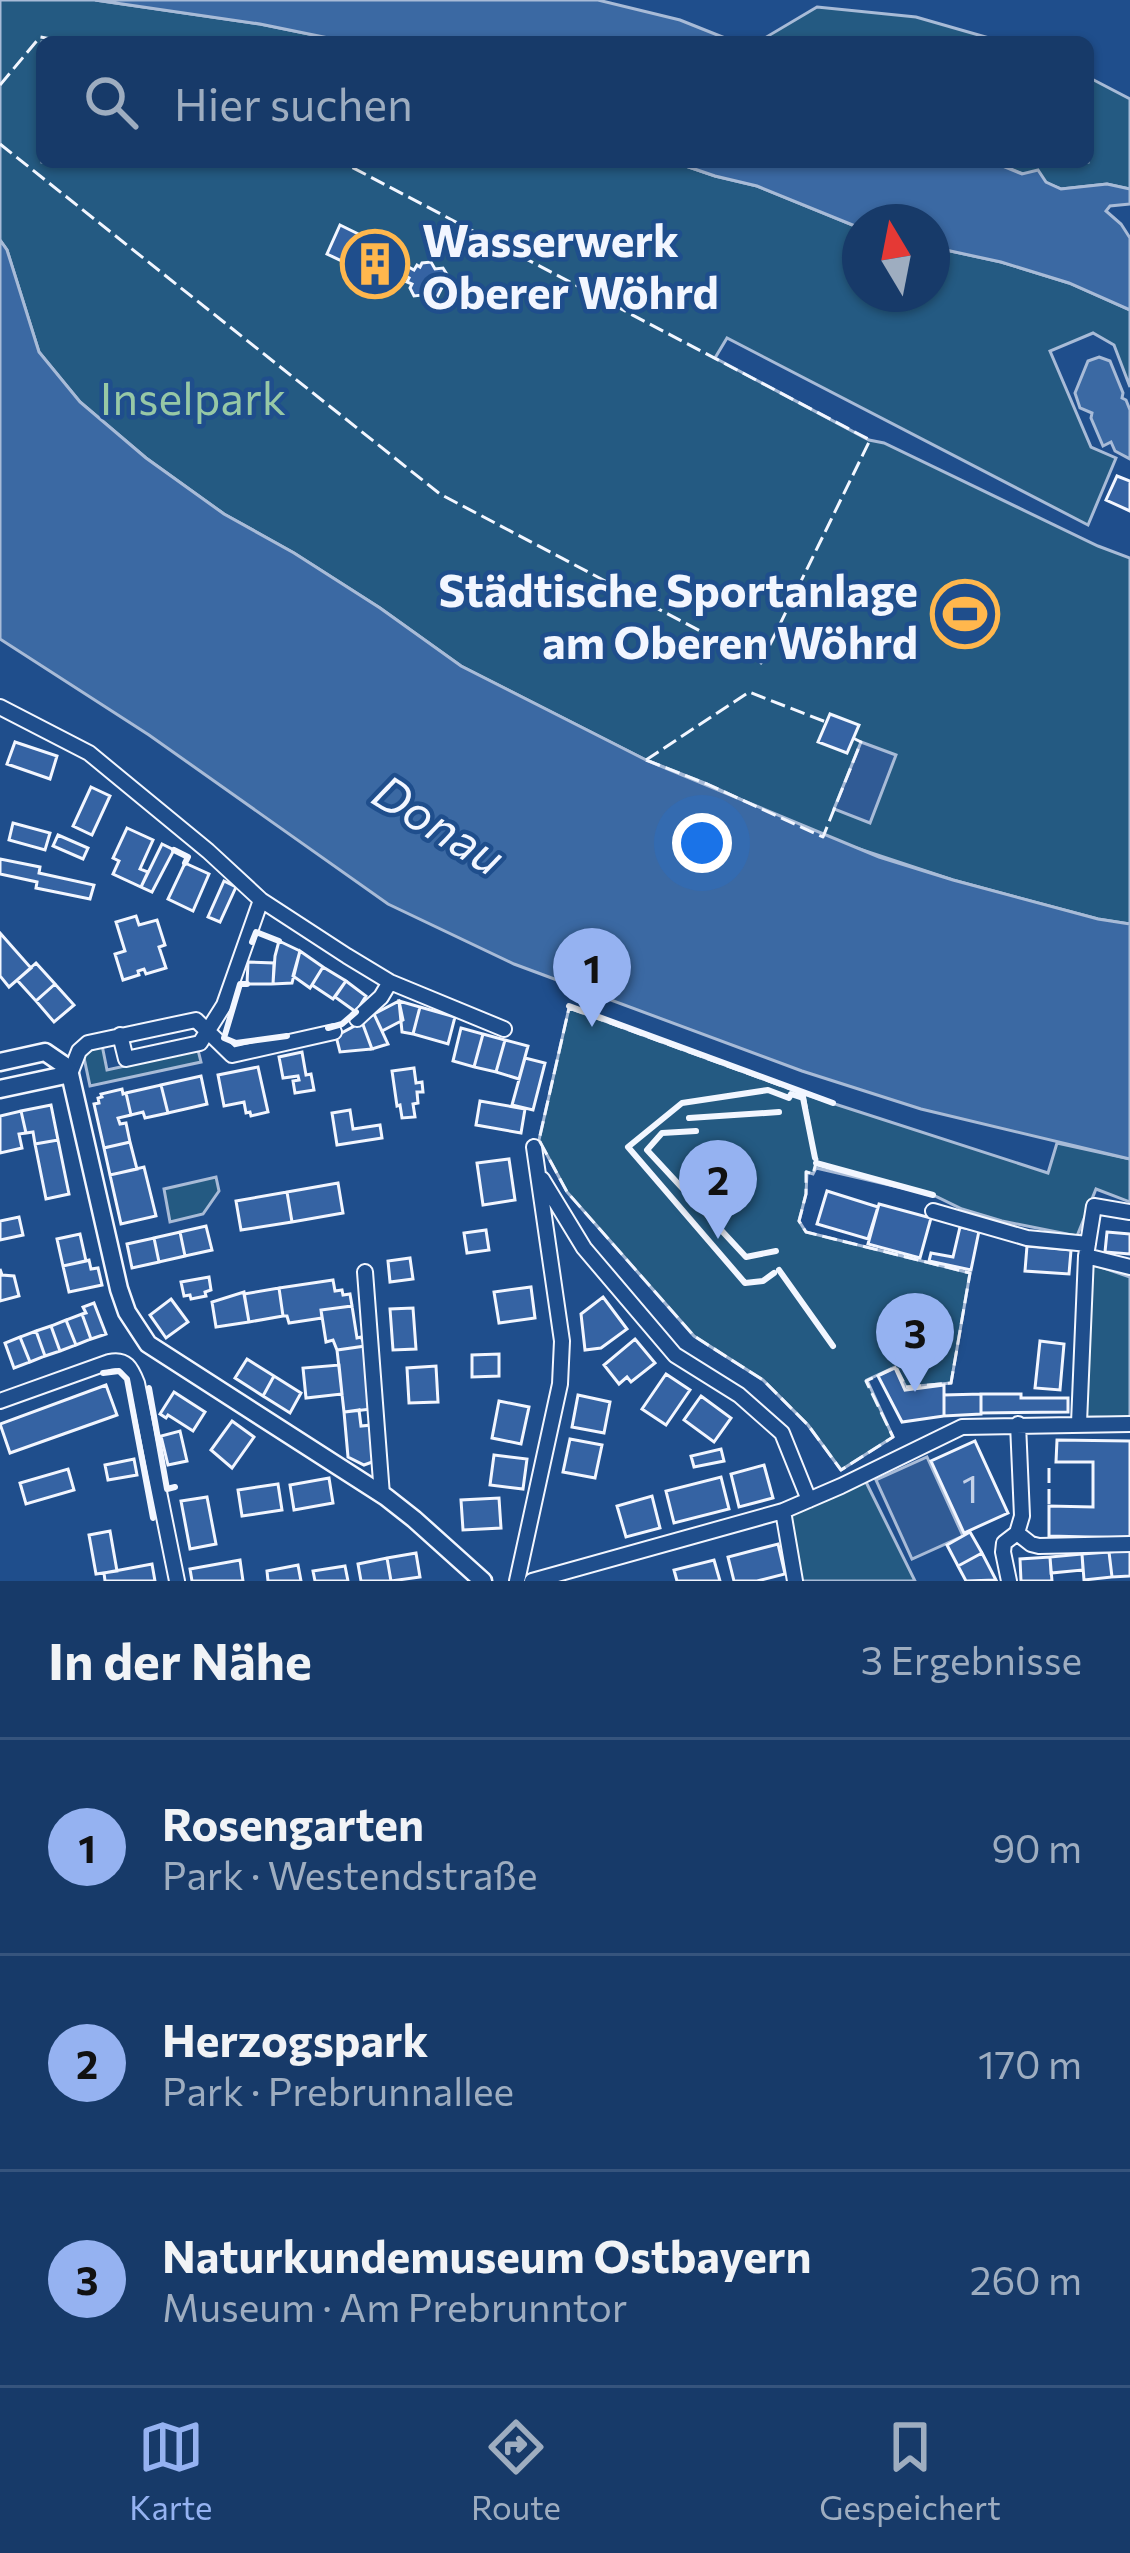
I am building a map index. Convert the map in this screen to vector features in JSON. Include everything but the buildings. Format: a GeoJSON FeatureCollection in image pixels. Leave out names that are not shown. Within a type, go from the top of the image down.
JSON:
{"type":"FeatureCollection","features":[{"type":"Feature","properties":{"kind":"street"},"geometry":{"type":"LineString","coordinates":[[0,707],[89,753],[261,900],[390,982],[504,1029]]}},
{"type":"Feature","properties":{"kind":"street"},"geometry":{"type":"LineString","coordinates":[[120,1035],[126,1059],[200,1043],[224,1005],[261,900]]}},
{"type":"Feature","properties":{"kind":"street"},"geometry":{"type":"LineString","coordinates":[[357,1018],[390,982]]}},
{"type":"Feature","properties":{"kind":"street"},"geometry":{"type":"LineString","coordinates":[[0,1062],[196,1020],[232,1055],[334,1032]]}},
{"type":"Feature","properties":{"kind":"street"},"geometry":{"type":"LineString","coordinates":[[70,1074],[79,1051],[88,1043]]}},
{"type":"Feature","properties":{"kind":"street"},"geometry":{"type":"LineString","coordinates":[[45,1052],[70,1074],[119,1289],[138,1332],[148,1344],[382,1495],[483,1581]]}},
{"type":"Feature","properties":{"kind":"street"},"geometry":{"type":"LineString","coordinates":[[0,1089],[70,1074]]}},
{"type":"Feature","properties":{"kind":"street"},"geometry":{"type":"LineString","coordinates":[[517,1581],[560,1384],[562,1341],[534,1147]]}},
{"type":"Feature","properties":{"kind":"street"},"geometry":{"type":"LineString","coordinates":[[536,1168],[584,1248],[675,1355],[739,1395],[782,1433],[809,1500]]}},
{"type":"Feature","properties":{"kind":"street"},"geometry":{"type":"LineString","coordinates":[[1079,1423],[1087,1250],[1094,1206],[1130,1213]]}},
{"type":"Feature","properties":{"kind":"street"},"geometry":{"type":"LineString","coordinates":[[933,1211],[1087,1250],[1130,1268]]}},
{"type":"Feature","properties":{"kind":"street"},"geometry":{"type":"LineString","coordinates":[[365,1272],[382,1495]]}},
{"type":"Feature","properties":{"kind":"street"},"geometry":{"type":"LineString","coordinates":[[0,1401],[109,1362],[121,1360],[128,1365],[137,1383],[176,1581]]}},
{"type":"Feature","properties":{"kind":"street"},"geometry":{"type":"LineString","coordinates":[[1009,1581],[1004,1543],[1017,1532],[1022,1516],[1018,1424]]}},
{"type":"Feature","properties":{"kind":"street"},"geometry":{"type":"LineString","coordinates":[[532,1581],[783,1511],[951,1430],[972,1425],[1130,1424]]}},
{"type":"Feature","properties":{"kind":"street"},"geometry":{"type":"LineString","coordinates":[[783,1511],[795,1581]]}},
{"type":"Feature","properties":{"kind":"street"},"geometry":{"type":"LineString","coordinates":[[1017,1532],[1039,1546],[1130,1544]]}},
{"type":"Feature","properties":{"kind":"green space","name":"Inselpark"},"geometry":{"type":"Polygon","coordinates":[[[0,0],[95,0],[319,36],[36,36],[36,168],[692,168],[757,186],[842,221],[842,312],[950,312],[950,251],[1069,283],[1130,310],[1130,387],[1114,345],[1093,333],[1050,351],[1091,447],[1116,458],[1088,525],[727,338],[715,358],[869,440],[1130,558],[1130,924],[953,880],[823,837],[646,760],[461,666],[380,608],[224,514],[146,458],[80,402],[39,352],[0,240],[0,0]]]}},
{"type":"Feature","properties":{"kind":"green space"},"geometry":{"type":"Polygon","coordinates":[[[817,7],[916,17],[982,36],[768,36],[817,7]]]}},
{"type":"Feature","properties":{"kind":"green space"},"geometry":{"type":"Polygon","coordinates":[[[1094,80],[1130,99],[1130,189],[1107,184],[1061,189],[1008,168],[1094,168],[1094,80]]]}},
{"type":"Feature","properties":{"kind":"green space"},"geometry":{"type":"Polygon","coordinates":[[[569,1008],[804,1094],[1048,1173],[1057,1143],[1130,1159],[1130,1202],[1096,1189],[1077,1236],[1002,1221],[933,1195],[816,1168],[813,1174],[807,1172],[799,1221],[806,1232],[970,1273],[951,1383],[906,1387],[895,1367],[867,1380],[893,1437],[841,1470],[808,1425],[763,1380],[694,1336],[567,1192],[539,1140],[569,1008]]]}},
{"type":"Feature","properties":{"kind":"green space"},"geometry":{"type":"Polygon","coordinates":[[[102,1045],[107,1070],[198,1050],[201,1062],[90,1086],[83,1053],[102,1045]]]}},
{"type":"Feature","properties":{"kind":"green space"},"geometry":{"type":"Polygon","coordinates":[[[216,1177],[219,1191],[203,1214],[170,1222],[164,1189],[216,1177]]]}},
{"type":"Feature","properties":{"kind":"green space"},"geometry":{"type":"Polygon","coordinates":[[[1092,1264],[1130,1277],[1130,1418],[1085,1417],[1092,1264]]]}},
{"type":"Feature","properties":{"kind":"green space"},"geometry":{"type":"Polygon","coordinates":[[[865,1480],[915,1581],[800,1581],[788,1514],[865,1480]]]}},
{"type":"Feature","properties":{"kind":"shaded area"},"geometry":{"type":"Polygon","coordinates":[[[861,742],[896,755],[870,823],[834,809],[861,742]]]}},
{"type":"Feature","properties":{"kind":"shaded area"},"geometry":{"type":"Polygon","coordinates":[[[927,1457],[963,1536],[912,1559],[876,1480],[927,1457]]]}},
{"type":"Feature","properties":{"kind":"water"},"geometry":{"type":"Polygon","coordinates":[[[95,0],[598,0],[680,20],[720,36],[319,36],[95,0]]]}},
{"type":"Feature","properties":{"kind":"water"},"geometry":{"type":"Polygon","coordinates":[[[692,168],[1008,168],[1022,174],[1038,170],[1046,182],[1061,189],[1107,184],[1130,189],[1130,204],[1110,206],[1106,211],[1130,238],[1130,310],[1069,283],[950,251],[950,204],[842,204],[842,221],[757,186],[692,168]]]}},
{"type":"Feature","properties":{"kind":"water","name":"Donau"},"geometry":{"type":"Polygon","coordinates":[[[0,240],[39,352],[80,402],[146,458],[224,514],[380,608],[461,666],[646,760],[879,857],[1130,924],[1130,1159],[921,1109],[802,1071],[514,964],[388,904],[149,735],[0,639],[0,240]]]}},
{"type":"Feature","properties":{"kind":"water"},"geometry":{"type":"Polygon","coordinates":[[[1099,357],[1110,361],[1130,410],[1130,459],[1115,451],[1111,442],[1103,446],[1092,413],[1080,408],[1075,393],[1088,361],[1099,357]]]}},
{"type":"Feature","properties":{"kind":"fence"},"geometry":{"type":"LineString","coordinates":[[0,85],[36,42]]}},
{"type":"Feature","properties":{"kind":"fence"},"geometry":{"type":"LineString","coordinates":[[0,144],[440,494],[761,663],[870,440],[353,168]]}},
{"type":"Feature","properties":{"kind":"fence"},"geometry":{"type":"LineString","coordinates":[[646,760],[749,692],[826,722]]}},
{"type":"Feature","properties":{"kind":"fence"},"geometry":{"type":"LineString","coordinates":[[646,760],[823,837],[861,742],[853,738]]}},
{"type":"Feature","properties":{"kind":"fence"},"geometry":{"type":"LineString","coordinates":[[569,1008],[804,1094],[817,1159],[813,1174],[806,1172],[799,1221],[806,1232],[970,1273],[951,1383],[906,1387],[896,1367],[866,1381],[893,1437],[841,1470],[808,1425],[763,1380],[694,1336],[567,1192],[539,1140],[569,1008]]}},
{"type":"Feature","properties":{"kind":"fence"},"geometry":{"type":"LineString","coordinates":[[1049,1462],[1049,1504]]}},
{"type":"Feature","properties":{"kind":"wall"},"geometry":{"type":"LineString","coordinates":[[174,850],[188,857],[185,863]]}},
{"type":"Feature","properties":{"kind":"wall"},"geometry":{"type":"LineString","coordinates":[[252,942],[256,932],[279,941]]}},
{"type":"Feature","properties":{"kind":"wall"},"geometry":{"type":"LineString","coordinates":[[247,984],[240,984],[224,1038],[236,1043],[287,1036]]}},
{"type":"Feature","properties":{"kind":"wall"},"geometry":{"type":"LineString","coordinates":[[569,1006],[833,1103]]}},
{"type":"Feature","properties":{"kind":"wall"},"geometry":{"type":"LineString","coordinates":[[328,1028],[356,1012]]}},
{"type":"Feature","properties":{"kind":"wall"},"geometry":{"type":"LineString","coordinates":[[774,1273],[763,1281],[745,1283],[628,1147],[682,1103],[768,1090],[803,1098],[815,1158]]}},
{"type":"Feature","properties":{"kind":"wall"},"geometry":{"type":"LineString","coordinates":[[689,1118],[779,1112]]}},
{"type":"Feature","properties":{"kind":"wall"},"geometry":{"type":"LineString","coordinates":[[696,1131],[662,1133],[647,1150],[746,1257],[776,1251]]}},
{"type":"Feature","properties":{"kind":"wall"},"geometry":{"type":"LineString","coordinates":[[816,1163],[933,1195]]}},
{"type":"Feature","properties":{"kind":"wall"},"geometry":{"type":"LineString","coordinates":[[779,1270],[833,1346]]}},
{"type":"Feature","properties":{"kind":"wall"},"geometry":{"type":"LineString","coordinates":[[103,1373],[119,1371],[127,1379],[153,1518]]}},
{"type":"Feature","properties":{"kind":"wall"},"geometry":{"type":"LineString","coordinates":[[149,1388],[167,1489],[175,1487]]}},
{"type":"Feature","properties":{"kind":"place","name":"Wasserwerk Oberer Wöhrd"},"geometry":{"type":"Point","coordinates":[375,264]}},
{"type":"Feature","properties":{"kind":"place","name":"Städtische Sportanlage am Oberen Wöhrd"},"geometry":{"type":"Point","coordinates":[965,614]}},
{"type":"Feature","properties":{"kind":"place","name":"Rosengarten"},"geometry":{"type":"Point","coordinates":[592,1027]}},
{"type":"Feature","properties":{"kind":"place","name":"Herzogspark"},"geometry":{"type":"Point","coordinates":[718,1239]}},
{"type":"Feature","properties":{"kind":"place","name":"Naturkundemuseum Ostbayern"},"geometry":{"type":"Point","coordinates":[915,1392]}}]}
